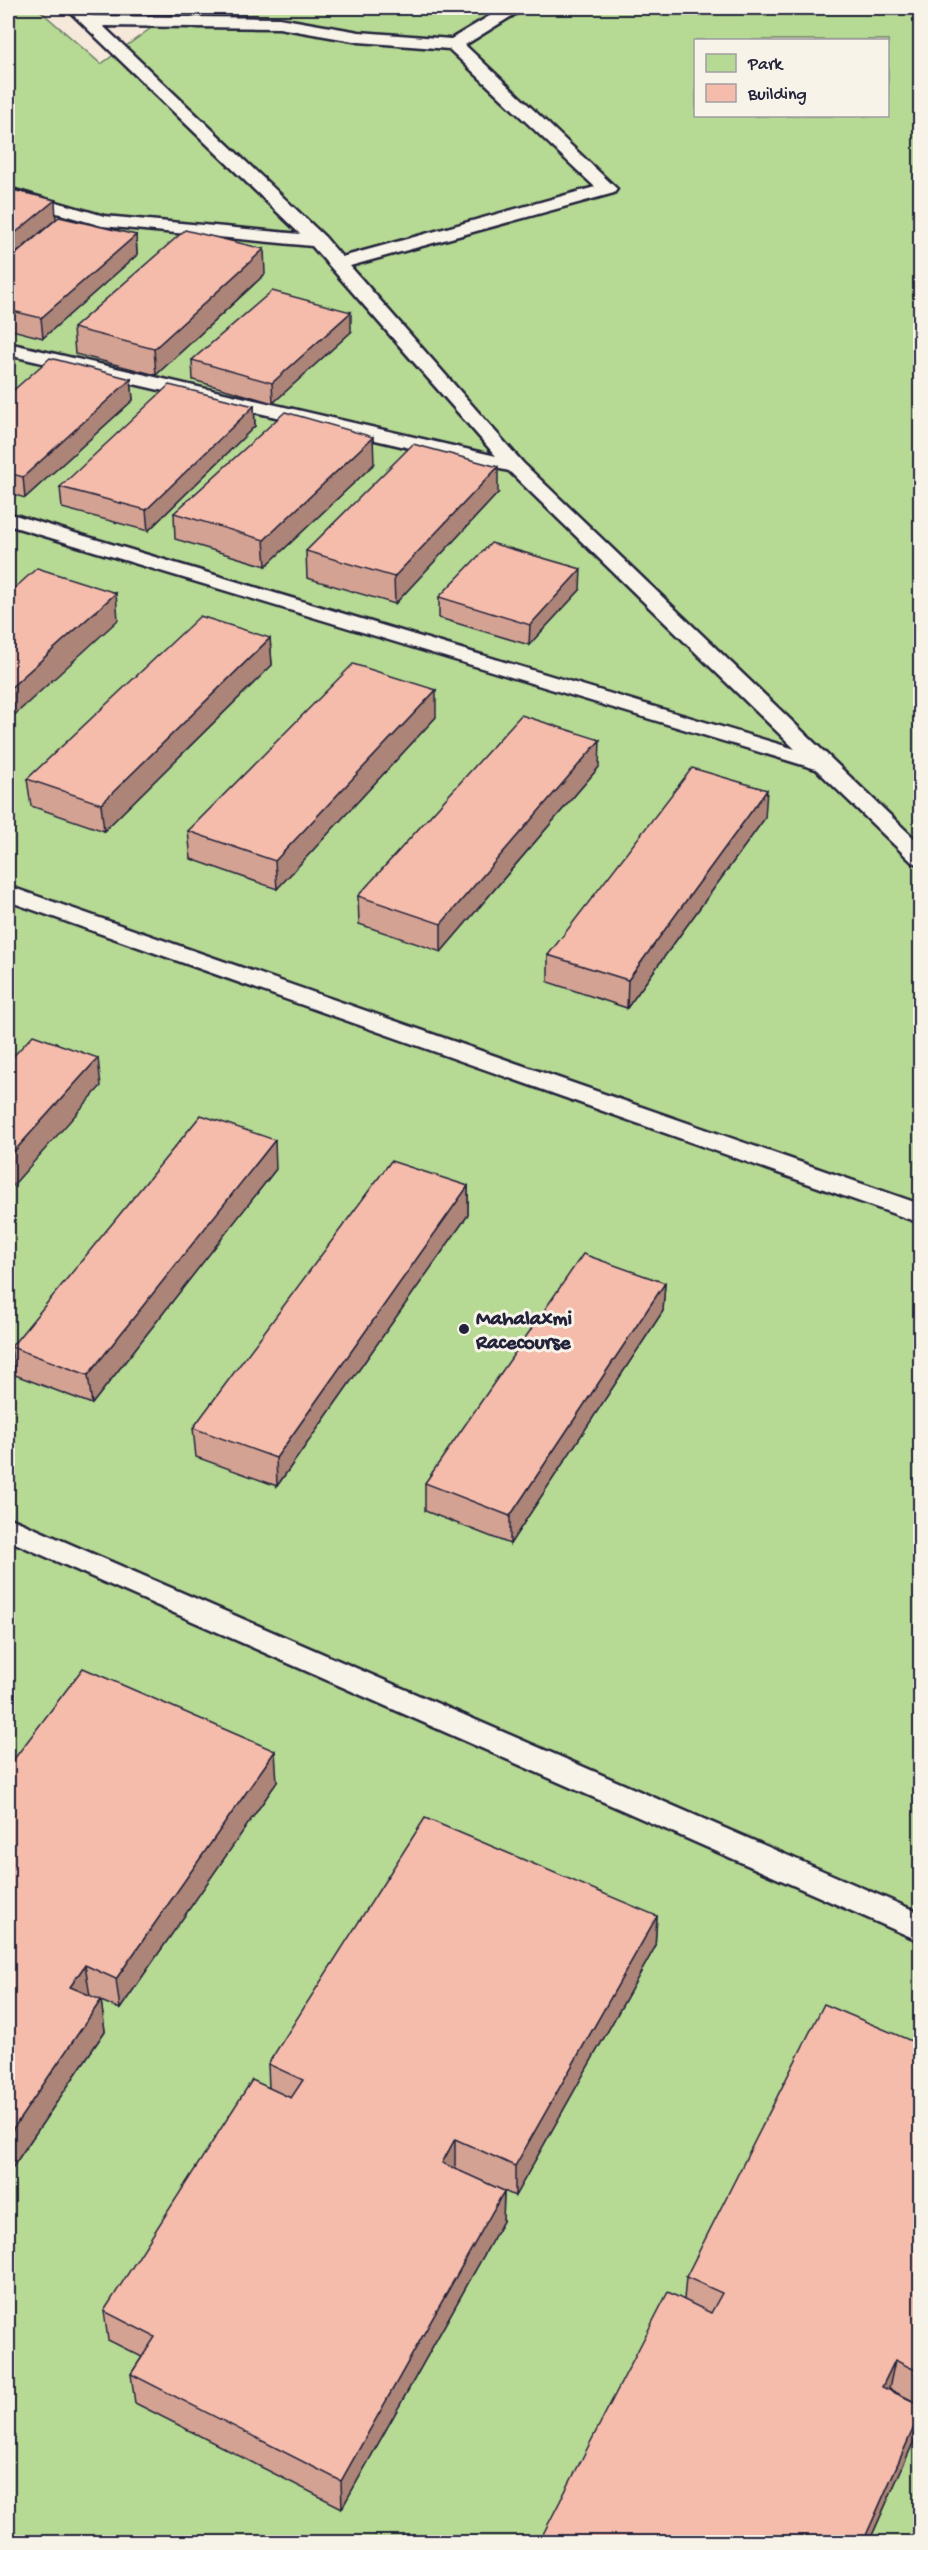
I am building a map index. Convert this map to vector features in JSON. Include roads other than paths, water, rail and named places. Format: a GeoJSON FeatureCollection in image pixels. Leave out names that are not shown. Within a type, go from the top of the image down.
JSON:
{"type":"FeatureCollection","features":[{"type":"Feature","properties":{"kind":"lane"},"geometry":{"type":"LineString","coordinates":[[82,14],[279,23],[359,37],[454,44],[514,8]]}},
{"type":"Feature","properties":{"kind":"lane"},"geometry":{"type":"LineString","coordinates":[[82,14],[318,241],[516,467],[921,857]]}},
{"type":"Feature","properties":{"kind":"lane"},"geometry":{"type":"LineString","coordinates":[[338,264],[608,189],[454,44]]}},
{"type":"Feature","properties":{"kind":"lane"},"geometry":{"type":"LineString","coordinates":[[8,193],[102,222],[318,241]]}},
{"type":"Feature","properties":{"kind":"lane"},"geometry":{"type":"LineString","coordinates":[[8,349],[63,364],[516,467]]}},
{"type":"Feature","properties":{"kind":"lane"},"geometry":{"type":"LineString","coordinates":[[8,519],[822,764]]}},
{"type":"Feature","properties":{"kind":"lane"},"geometry":{"type":"LineString","coordinates":[[8,893],[921,1214]]}},
{"type":"Feature","properties":{"kind":"lane"},"geometry":{"type":"LineString","coordinates":[[8,1528],[921,1927]]}},
{"type":"Feature","properties":{"kind":"place","name":"Mahalaxmi Racecourse"},"geometry":{"type":"Point","coordinates":[464,1329]}}]}
